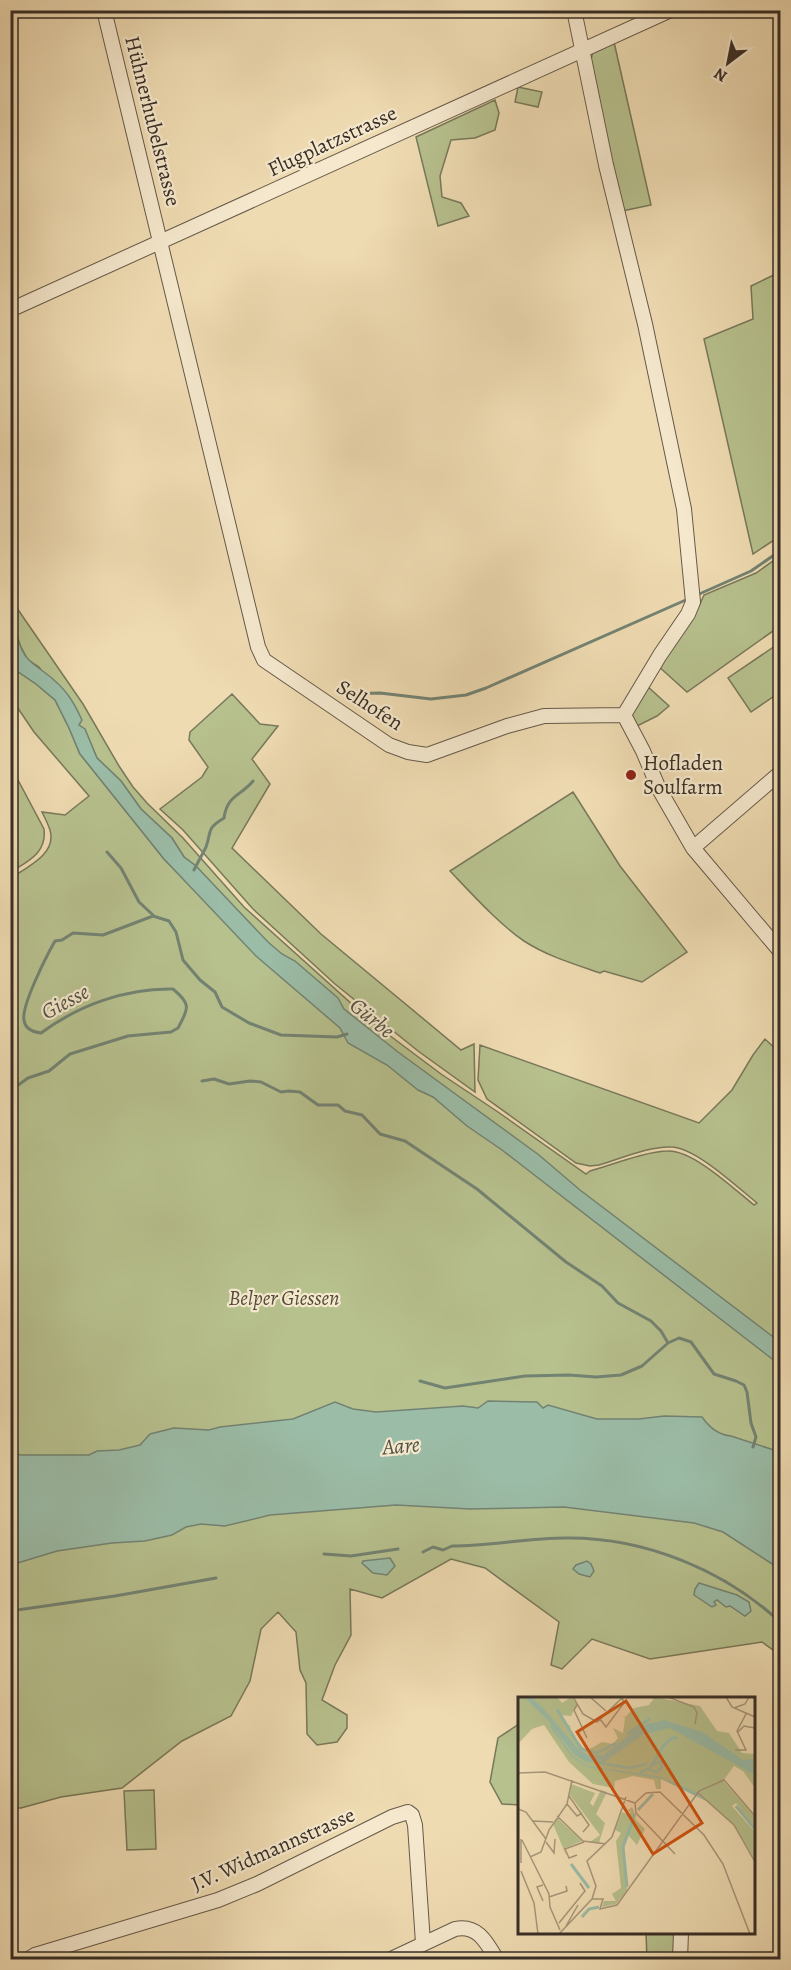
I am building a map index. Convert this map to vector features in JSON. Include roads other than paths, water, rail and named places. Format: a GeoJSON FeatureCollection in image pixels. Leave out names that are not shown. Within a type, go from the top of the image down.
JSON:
{"type":"FeatureCollection","features":[{"type":"Feature","properties":{"kind":"street","name":"Hühnerhubelstrasse"},"geometry":{"type":"LineString","coordinates":[[104,10],[161,242]]}},
{"type":"Feature","properties":{"kind":"street"},"geometry":{"type":"LineString","coordinates":[[574,10],[606,165],[645,324],[684,509],[692,596],[688,614],[624,715],[659,789],[693,848],[780,951]]}},
{"type":"Feature","properties":{"kind":"street","name":"Flugplatzstrasse"},"geometry":{"type":"LineString","coordinates":[[10,310],[671,10]]}},
{"type":"Feature","properties":{"kind":"street","name":"Selhofen"},"geometry":{"type":"LineString","coordinates":[[161,242],[258,647],[264,660],[389,745],[408,752],[427,755],[507,726],[544,716],[624,715]]}},
{"type":"Feature","properties":{"kind":"street"},"geometry":{"type":"LineString","coordinates":[[693,848],[780,773]]}},
{"type":"Feature","properties":{"kind":"street","name":"J.V. Widmannstrasse"},"geometry":{"type":"LineString","coordinates":[[27,1959],[35,1954],[218,1900],[257,1884],[392,1817],[408,1812],[412,1815],[415,1825],[423,1943]]}},
{"type":"Feature","properties":{"kind":"street"},"geometry":{"type":"LineString","coordinates":[[389,1959],[455,1929],[468,1929],[482,1936],[497,1959]]}},
{"type":"Feature","properties":{"kind":"street"},"geometry":{"type":"LineString","coordinates":[[680,1959],[681,1934]]}},
{"type":"Feature","properties":{"kind":"water"},"geometry":{"type":"Polygon","coordinates":[[[10,618],[25,656],[60,685],[71,699],[82,720],[79,725],[85,729],[97,758],[121,781],[141,809],[172,838],[184,857],[196,866],[268,942],[295,961],[338,998],[344,1009],[398,1052],[539,1155],[580,1190],[780,1342],[780,1365],[502,1150],[467,1126],[433,1097],[418,1090],[387,1065],[348,1043],[340,1028],[256,956],[164,859],[80,754],[55,700],[17,671],[11,663],[10,618]]]}},
{"type":"Feature","properties":{"kind":"water","name":"Aare"},"geometry":{"type":"Polygon","coordinates":[[[488,1401],[537,1402],[543,1408],[548,1405],[597,1419],[702,1417],[722,1434],[780,1452],[780,1569],[723,1532],[694,1523],[564,1507],[470,1509],[396,1505],[270,1515],[225,1526],[201,1524],[186,1527],[172,1535],[145,1541],[57,1551],[11,1565],[11,1453],[89,1455],[97,1451],[119,1450],[140,1445],[150,1434],[174,1428],[209,1430],[293,1419],[335,1402],[353,1409],[376,1412],[463,1406],[478,1408],[488,1401]]]}},
{"type":"Feature","properties":{"kind":"water"},"geometry":{"type":"Polygon","coordinates":[[[390,1558],[395,1566],[387,1575],[373,1573],[362,1563],[363,1561],[390,1558]]]}},
{"type":"Feature","properties":{"kind":"water"},"geometry":{"type":"Polygon","coordinates":[[[587,1561],[594,1571],[590,1577],[579,1574],[573,1569],[576,1565],[587,1561]]]}},
{"type":"Feature","properties":{"kind":"water"},"geometry":{"type":"Polygon","coordinates":[[[699,1583],[737,1595],[749,1602],[751,1611],[745,1616],[717,1600],[714,1602],[716,1605],[712,1607],[694,1595],[699,1583]]]}},
{"type":"Feature","properties":{"kind":"waterway"},"geometry":{"type":"LineString","coordinates":[[697,595],[751,571],[780,551]]}},
{"type":"Feature","properties":{"kind":"waterway"},"geometry":{"type":"LineString","coordinates":[[342,694],[380,693],[431,699],[466,695],[688,599]]}},
{"type":"Feature","properties":{"kind":"waterway"},"geometry":{"type":"LineString","coordinates":[[194,870],[206,847],[210,830],[224,818],[231,800],[253,781]]}},
{"type":"Feature","properties":{"kind":"waterway"},"geometry":{"type":"LineString","coordinates":[[107,852],[121,868],[139,902],[153,915]]}},
{"type":"Feature","properties":{"kind":"waterway","name":"Giesse"},"geometry":{"type":"LineString","coordinates":[[10,1091],[28,1078],[49,1071],[70,1054],[128,1036],[171,1032],[178,1028],[186,1006],[183,998],[173,989],[155,989],[104,1000],[71,1014],[41,1033],[30,1030],[24,1020],[30,993],[55,941],[62,940],[73,933],[103,935],[153,916],[169,921],[176,932],[183,960],[200,980],[215,992],[222,1007],[249,1023],[281,1035],[337,1037],[347,1034]]}},
{"type":"Feature","properties":{"kind":"waterway"},"geometry":{"type":"LineString","coordinates":[[202,1081],[214,1079],[229,1084],[261,1082],[281,1092],[300,1092],[318,1105],[338,1105],[345,1111],[362,1115],[380,1134],[405,1141],[477,1189],[566,1262],[602,1286],[618,1303],[651,1321],[668,1343]]}},
{"type":"Feature","properties":{"kind":"waterway"},"geometry":{"type":"LineString","coordinates":[[420,1381],[445,1388],[525,1376],[621,1375],[642,1366],[668,1343],[679,1338],[691,1342],[714,1374],[744,1385],[756,1437],[753,1447]]}},
{"type":"Feature","properties":{"kind":"waterway"},"geometry":{"type":"LineString","coordinates":[[423,1552],[433,1547],[443,1550],[452,1546],[552,1538],[595,1539],[624,1543],[653,1550],[708,1572],[758,1603],[780,1622]]}},
{"type":"Feature","properties":{"kind":"waterway"},"geometry":{"type":"LineString","coordinates":[[324,1554],[351,1556],[398,1549]]}},
{"type":"Feature","properties":{"kind":"waterway"},"geometry":{"type":"LineString","coordinates":[[10,1611],[216,1578]]}},
{"type":"Feature","properties":{"kind":"place","name":"Hofladen Soulfarm"},"geometry":{"type":"Point","coordinates":[631,775]}},
{"type":"Feature","properties":{"kind":"water label","name":"Gürbe"},"geometry":{"type":"Point","coordinates":[372,1018]}},
{"type":"Feature","properties":{"kind":"park label","name":"Belper Giessen"},"geometry":{"type":"Point","coordinates":[284,1298]}}]}
